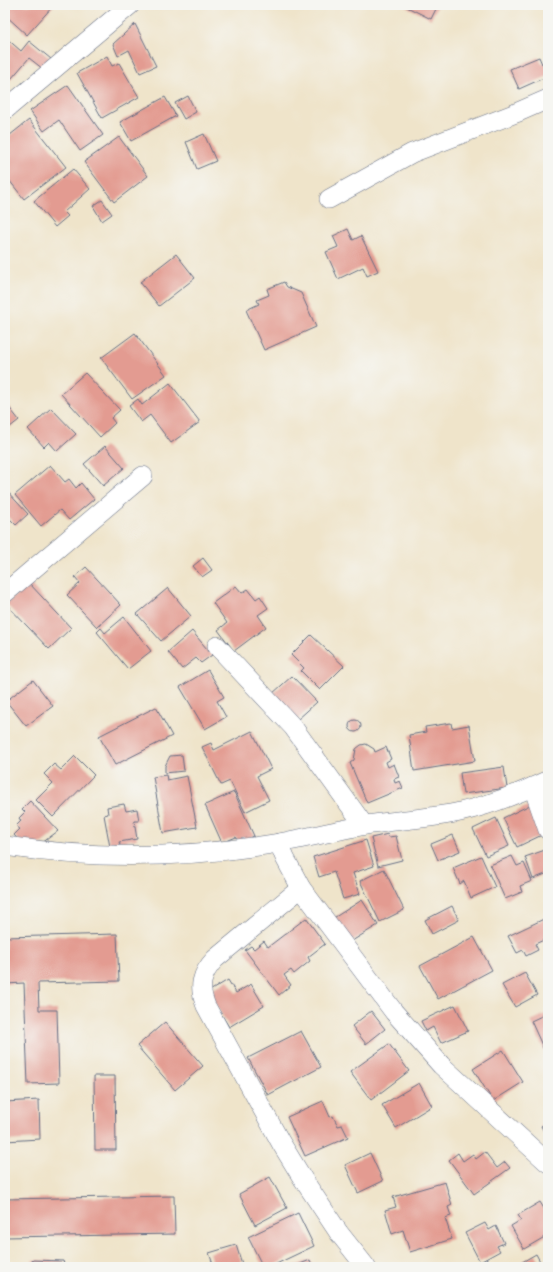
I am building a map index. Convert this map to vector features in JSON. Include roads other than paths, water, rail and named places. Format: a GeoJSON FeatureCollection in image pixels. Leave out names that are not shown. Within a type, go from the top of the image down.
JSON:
{"type":"FeatureCollection","features":[{"type":"Feature","properties":{"kind":"street"},"geometry":{"type":"LineString","coordinates":[[5,110],[130,5]]}},
{"type":"Feature","properties":{"kind":"street"},"geometry":{"type":"LineString","coordinates":[[329,199],[412,153],[516,113],[548,99]]}},
{"type":"Feature","properties":{"kind":"street"},"geometry":{"type":"LineString","coordinates":[[5,593],[143,476]]}},
{"type":"Feature","properties":{"kind":"street"},"geometry":{"type":"LineString","coordinates":[[217,646],[293,727],[364,825]]}},
{"type":"Feature","properties":{"kind":"street"},"geometry":{"type":"LineString","coordinates":[[5,846],[67,854],[142,855],[179,854],[279,843],[364,825],[460,812],[489,804],[540,783],[548,830]]}},
{"type":"Feature","properties":{"kind":"street"},"geometry":{"type":"LineString","coordinates":[[279,843],[300,888],[377,991],[424,1047],[475,1097],[548,1163]]}},
{"type":"Feature","properties":{"kind":"street"},"geometry":{"type":"LineString","coordinates":[[300,888],[215,959],[204,972],[201,988],[206,1006],[281,1143],[339,1233],[366,1267]]}}]}
